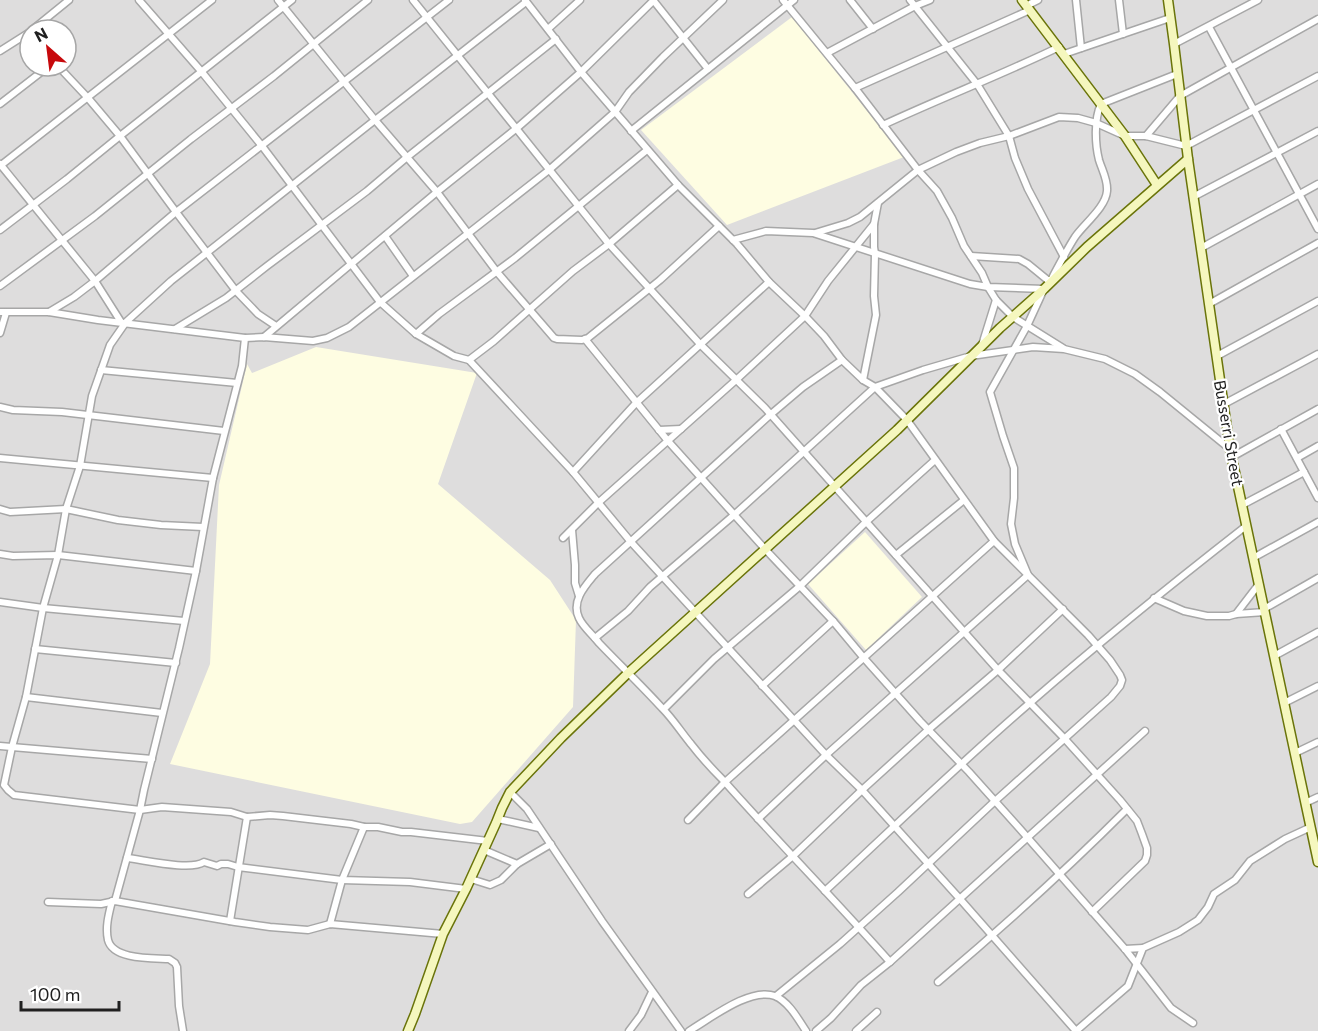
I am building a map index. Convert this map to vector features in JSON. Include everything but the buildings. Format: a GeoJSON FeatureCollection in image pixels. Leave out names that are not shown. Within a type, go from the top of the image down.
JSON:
{"type":"FeatureCollection","features":[{"type":"Feature","properties":{"kind":"main road","name":"Busserri Street"},"geometry":{"type":"LineString","coordinates":[[1168,0],[1193,197],[1231,453],[1317,856]]}},
{"type":"Feature","properties":{"kind":"main road"},"geometry":{"type":"LineString","coordinates":[[1026,5],[1125,136],[1157,185]]}},
{"type":"Feature","properties":{"kind":"main road"},"geometry":{"type":"LineString","coordinates":[[408,1031],[442,934],[471,879],[510,792],[561,738],[627,674],[908,420],[971,356],[1087,247],[1188,159]]}},
{"type":"Feature","properties":{"kind":"street"},"geometry":{"type":"LineString","coordinates":[[46,18],[69,0]]}},
{"type":"Feature","properties":{"kind":"street"},"geometry":{"type":"LineString","coordinates":[[140,0],[262,146],[380,302],[416,334],[454,356],[469,360],[573,472],[631,542],[762,686],[929,864],[1076,1031],[1128,986],[1143,948]]}},
{"type":"Feature","properties":{"kind":"street"},"geometry":{"type":"LineString","coordinates":[[124,322],[95,281],[0,165],[212,0]]}},
{"type":"Feature","properties":{"kind":"street"},"geometry":{"type":"LineString","coordinates":[[279,0],[406,158],[437,192],[497,272],[554,338],[585,339],[648,289],[719,226]]}},
{"type":"Feature","properties":{"kind":"street"},"geometry":{"type":"LineString","coordinates":[[0,230],[68,179],[292,0]]}},
{"type":"Feature","properties":{"kind":"street"},"geometry":{"type":"LineString","coordinates":[[0,286],[95,216],[368,0]]}},
{"type":"Feature","properties":{"kind":"street"},"geometry":{"type":"LineString","coordinates":[[413,0],[609,244],[648,289],[770,415],[1137,821],[1147,848],[1145,861],[1092,912]]}},
{"type":"Feature","properties":{"kind":"street"},"geometry":{"type":"LineString","coordinates":[[49,312],[95,281],[176,212],[449,0]]}},
{"type":"Feature","properties":{"kind":"street"},"geometry":{"type":"LineString","coordinates":[[548,30],[580,0]]}},
{"type":"Feature","properties":{"kind":"street"},"geometry":{"type":"LineString","coordinates":[[264,337],[517,128],[581,72],[653,0],[708,69]]}},
{"type":"Feature","properties":{"kind":"street"},"geometry":{"type":"LineString","coordinates":[[0,333],[3,313],[49,312],[245,338],[313,340],[327,338],[349,327],[549,170],[615,112],[629,92],[723,0]]}},
{"type":"Feature","properties":{"kind":"street"},"geometry":{"type":"LineString","coordinates":[[631,131],[785,3],[795,0]]}},
{"type":"Feature","properties":{"kind":"street"},"geometry":{"type":"LineString","coordinates":[[850,0],[873,28]]}},
{"type":"Feature","properties":{"kind":"street"},"geometry":{"type":"LineString","coordinates":[[910,0],[977,84],[1008,136],[1028,189],[1064,257]]}},
{"type":"Feature","properties":{"kind":"street"},"geometry":{"type":"LineString","coordinates":[[827,53],[930,0]]}},
{"type":"Feature","properties":{"kind":"street"},"geometry":{"type":"LineString","coordinates":[[855,88],[947,46],[1038,0]]}},
{"type":"Feature","properties":{"kind":"street"},"geometry":{"type":"LineString","coordinates":[[1076,0],[1081,48]]}},
{"type":"Feature","properties":{"kind":"street"},"geometry":{"type":"LineString","coordinates":[[1119,0],[1123,34]]}},
{"type":"Feature","properties":{"kind":"street"},"geometry":{"type":"LineString","coordinates":[[1174,44],[1258,0]]}},
{"type":"Feature","properties":{"kind":"street"},"geometry":{"type":"LineString","coordinates":[[488,840],[402,832],[283,816],[247,817],[231,812],[162,807],[140,810],[14,795],[4,785],[26,697],[43,608],[58,555],[66,509],[80,466],[92,396],[110,345],[124,322],[171,281],[526,1],[581,72],[678,185],[733,240],[768,282],[805,315],[842,360],[863,380],[875,387],[908,420],[994,541],[1097,645],[1110,660],[1122,680],[1120,686],[1110,697],[929,864],[840,944],[776,996]]}},
{"type":"Feature","properties":{"kind":"street"},"geometry":{"type":"LineString","coordinates":[[785,3],[937,191],[964,246],[996,300],[1012,317],[1064,349]]}},
{"type":"Feature","properties":{"kind":"street"},"geometry":{"type":"LineString","coordinates":[[883,125],[924,106],[1061,51],[1081,48],[1170,18]]}},
{"type":"Feature","properties":{"kind":"street"},"geometry":{"type":"LineString","coordinates":[[1146,136],[1180,96],[1318,19]]}},
{"type":"Feature","properties":{"kind":"street"},"geometry":{"type":"LineString","coordinates":[[1209,27],[1318,228]]}},
{"type":"Feature","properties":{"kind":"street"},"geometry":{"type":"LineString","coordinates":[[0,51],[18,39]]}},
{"type":"Feature","properties":{"kind":"street"},"geometry":{"type":"LineString","coordinates":[[174,330],[236,291],[367,191],[556,39]]}},
{"type":"Feature","properties":{"kind":"street"},"geometry":{"type":"LineString","coordinates":[[1028,575],[1015,544],[1011,524],[1014,468],[990,392],[1075,237],[1101,206],[1107,193],[1107,181],[1099,158],[1096,123],[1097,112],[1101,104],[1177,74]]}},
{"type":"Feature","properties":{"kind":"street"},"geometry":{"type":"LineString","coordinates":[[813,233],[848,223],[860,217],[918,170],[956,152],[1059,117],[1078,118],[1096,123],[1125,136],[1146,136],[1186,146],[1318,76]]}},
{"type":"Feature","properties":{"kind":"street"},"geometry":{"type":"LineString","coordinates":[[0,104],[34,78]]}},
{"type":"Feature","properties":{"kind":"street"},"geometry":{"type":"LineString","coordinates":[[69,78],[120,136],[236,291],[258,314],[276,326]]}},
{"type":"Feature","properties":{"kind":"street"},"geometry":{"type":"LineString","coordinates":[[1193,197],[1318,131]]}},
{"type":"Feature","properties":{"kind":"street"},"geometry":{"type":"LineString","coordinates":[[416,334],[466,293],[497,272],[647,150]]}},
{"type":"Feature","properties":{"kind":"street"},"geometry":{"type":"LineString","coordinates":[[1201,248],[1318,184]]}},
{"type":"Feature","properties":{"kind":"street"},"geometry":{"type":"LineString","coordinates":[[469,360],[678,185]]}},
{"type":"Feature","properties":{"kind":"street"},"geometry":{"type":"LineString","coordinates":[[863,380],[876,315],[874,224],[878,202]]}},
{"type":"Feature","properties":{"kind":"street"},"geometry":{"type":"LineString","coordinates":[[563,538],[805,315],[828,281],[874,224]]}},
{"type":"Feature","properties":{"kind":"street"},"geometry":{"type":"LineString","coordinates":[[733,240],[766,231],[813,233],[970,284],[988,287],[1047,286]]}},
{"type":"Feature","properties":{"kind":"street"},"geometry":{"type":"LineString","coordinates":[[385,236],[413,276]]}},
{"type":"Feature","properties":{"kind":"street"},"geometry":{"type":"LineString","coordinates":[[1209,304],[1318,243]]}},
{"type":"Feature","properties":{"kind":"street"},"geometry":{"type":"LineString","coordinates":[[971,256],[1020,259],[1028,264],[1047,286]]}},
{"type":"Feature","properties":{"kind":"street"},"geometry":{"type":"LineString","coordinates":[[573,472],[636,403],[768,282]]}},
{"type":"Feature","properties":{"kind":"street"},"geometry":{"type":"LineString","coordinates":[[981,347],[996,300]]}},
{"type":"Feature","properties":{"kind":"street"},"geometry":{"type":"LineString","coordinates":[[1217,356],[1318,302]]}},
{"type":"Feature","properties":{"kind":"street"},"geometry":{"type":"LineString","coordinates":[[183,1031],[175,963],[169,959],[120,953],[108,941],[108,922],[140,810],[176,663],[213,478],[242,366],[245,338]]}},
{"type":"Feature","properties":{"kind":"street"},"geometry":{"type":"LineString","coordinates":[[585,339],[700,478],[833,621],[928,730],[1060,874],[1125,949],[1171,1008],[1193,1023]]}},
{"type":"Feature","properties":{"kind":"street"},"geometry":{"type":"LineString","coordinates":[[595,638],[636,604],[642,595],[875,387],[923,370],[971,356],[1033,347],[1064,349],[1105,359],[1135,374],[1160,392],[1231,453],[1318,409]]}},
{"type":"Feature","properties":{"kind":"street"},"geometry":{"type":"LineString","coordinates":[[1224,404],[1318,354]]}},
{"type":"Feature","properties":{"kind":"street"},"geometry":{"type":"LineString","coordinates":[[842,360],[803,387],[770,415],[595,574],[579,596],[577,610],[579,619],[627,674],[664,709],[724,783],[890,962]]}},
{"type":"Feature","properties":{"kind":"street"},"geometry":{"type":"LineString","coordinates":[[101,370],[237,382]]}},
{"type":"Feature","properties":{"kind":"street"},"geometry":{"type":"LineString","coordinates":[[0,407],[224,431]]}},
{"type":"Feature","properties":{"kind":"street"},"geometry":{"type":"LineString","coordinates":[[659,430],[681,429]]}},
{"type":"Feature","properties":{"kind":"street"},"geometry":{"type":"LineString","coordinates":[[1281,429],[1318,498]]}},
{"type":"Feature","properties":{"kind":"street"},"geometry":{"type":"LineString","coordinates":[[1297,458],[1318,446]]}},
{"type":"Feature","properties":{"kind":"street"},"geometry":{"type":"LineString","coordinates":[[0,458],[213,478]]}},
{"type":"Feature","properties":{"kind":"street"},"geometry":{"type":"LineString","coordinates":[[664,709],[728,647],[800,585],[935,460]]}},
{"type":"Feature","properties":{"kind":"street"},"geometry":{"type":"LineString","coordinates":[[1242,505],[1304,472]]}},
{"type":"Feature","properties":{"kind":"street"},"geometry":{"type":"LineString","coordinates":[[896,555],[964,500]]}},
{"type":"Feature","properties":{"kind":"street"},"geometry":{"type":"LineString","coordinates":[[0,509],[10,512],[66,509],[118,520],[203,527]]}},
{"type":"Feature","properties":{"kind":"street"},"geometry":{"type":"LineString","coordinates":[[1253,558],[1318,522]]}},
{"type":"Feature","properties":{"kind":"street"},"geometry":{"type":"LineString","coordinates":[[825,891],[1030,703],[1154,598],[1246,526]]}},
{"type":"Feature","properties":{"kind":"street"},"geometry":{"type":"LineString","coordinates":[[572,530],[575,583],[579,596]]}},
{"type":"Feature","properties":{"kind":"street"},"geometry":{"type":"LineString","coordinates":[[688,820],[724,783],[994,541]]}},
{"type":"Feature","properties":{"kind":"street"},"geometry":{"type":"LineString","coordinates":[[0,554],[58,555],[196,571]]}},
{"type":"Feature","properties":{"kind":"street"},"geometry":{"type":"LineString","coordinates":[[758,819],[826,755],[1028,575]]}},
{"type":"Feature","properties":{"kind":"street"},"geometry":{"type":"LineString","coordinates":[[1154,598],[1184,611],[1207,616],[1229,616],[1265,610],[1318,578]]}},
{"type":"Feature","properties":{"kind":"street"},"geometry":{"type":"LineString","coordinates":[[1236,614],[1259,584]]}},
{"type":"Feature","properties":{"kind":"street"},"geometry":{"type":"LineString","coordinates":[[0,602],[184,621]]}},
{"type":"Feature","properties":{"kind":"street"},"geometry":{"type":"LineString","coordinates":[[748,894],[793,856],[861,790],[928,730],[999,670],[1062,609]]}},
{"type":"Feature","properties":{"kind":"street"},"geometry":{"type":"LineString","coordinates":[[762,686],[833,621]]}},
{"type":"Feature","properties":{"kind":"street"},"geometry":{"type":"LineString","coordinates":[[1274,656],[1318,632]]}},
{"type":"Feature","properties":{"kind":"street"},"geometry":{"type":"LineString","coordinates":[[35,650],[176,663]]}},
{"type":"Feature","properties":{"kind":"street"},"geometry":{"type":"LineString","coordinates":[[1284,703],[1318,686]]}},
{"type":"Feature","properties":{"kind":"street"},"geometry":{"type":"LineString","coordinates":[[26,697],[162,713]]}},
{"type":"Feature","properties":{"kind":"street"},"geometry":{"type":"LineString","coordinates":[[816,1031],[854,992],[1145,731]]}},
{"type":"Feature","properties":{"kind":"street"},"geometry":{"type":"LineString","coordinates":[[1295,753],[1318,742]]}},
{"type":"Feature","properties":{"kind":"street"},"geometry":{"type":"LineString","coordinates":[[0,746],[152,759]]}},
{"type":"Feature","properties":{"kind":"street"},"geometry":{"type":"LineString","coordinates":[[510,792],[527,809],[602,921],[681,1031]]}},
{"type":"Feature","properties":{"kind":"street"},"geometry":{"type":"LineString","coordinates":[[1305,803],[1318,797]]}},
{"type":"Feature","properties":{"kind":"street"},"geometry":{"type":"LineString","coordinates":[[938,982],[993,936],[1127,809]]}},
{"type":"Feature","properties":{"kind":"street"},"geometry":{"type":"LineString","coordinates":[[230,921],[247,817]]}},
{"type":"Feature","properties":{"kind":"street"},"geometry":{"type":"LineString","coordinates":[[498,819],[539,828]]}},
{"type":"Feature","properties":{"kind":"street"},"geometry":{"type":"LineString","coordinates":[[330,924],[342,880],[364,827]]}},
{"type":"Feature","properties":{"kind":"street"},"geometry":{"type":"LineString","coordinates":[[1125,949],[1143,948],[1179,932],[1197,920],[1208,907],[1214,894],[1235,880],[1250,861],[1285,839],[1311,827]]}},
{"type":"Feature","properties":{"kind":"street"},"geometry":{"type":"LineString","coordinates":[[471,879],[490,885],[501,880],[517,864],[551,844]]}},
{"type":"Feature","properties":{"kind":"street"},"geometry":{"type":"LineString","coordinates":[[484,850],[517,864]]}},
{"type":"Feature","properties":{"kind":"street"},"geometry":{"type":"LineString","coordinates":[[127,858],[183,866],[199,866],[204,862],[217,866],[228,864],[342,880],[410,882],[466,889]]}},
{"type":"Feature","properties":{"kind":"street"},"geometry":{"type":"LineString","coordinates":[[48,902],[101,904],[114,901],[230,921],[308,930],[330,924],[442,934]]}},
{"type":"Feature","properties":{"kind":"street"},"geometry":{"type":"LineString","coordinates":[[629,1031],[641,1015],[652,992]]}},
{"type":"Feature","properties":{"kind":"street"},"geometry":{"type":"LineString","coordinates":[[689,1031],[740,1000],[759,994],[776,996],[793,1011],[805,1031]]}},
{"type":"Feature","properties":{"kind":"street"},"geometry":{"type":"LineString","coordinates":[[856,1031],[877,1012]]}},
{"type":"Feature","properties":{"kind":"shaded area"},"geometry":{"type":"Polygon","coordinates":[[[0,0],[1318,0],[1318,1031],[0,1031],[0,0]]]}},
{"type":"Feature","properties":{"kind":"shaded area"},"geometry":{"type":"Polygon","coordinates":[[[792,17],[904,157],[727,225],[641,130],[792,17]]]}},
{"type":"Feature","properties":{"kind":"shaded area"},"geometry":{"type":"Polygon","coordinates":[[[316,347],[477,373],[438,484],[550,580],[576,620],[573,707],[472,822],[460,824],[170,764],[210,664],[219,485],[247,364],[252,373],[316,347]]]}},
{"type":"Feature","properties":{"kind":"shaded area"},"geometry":{"type":"Polygon","coordinates":[[[865,532],[922,597],[866,650],[808,584],[865,532]]]}}]}
